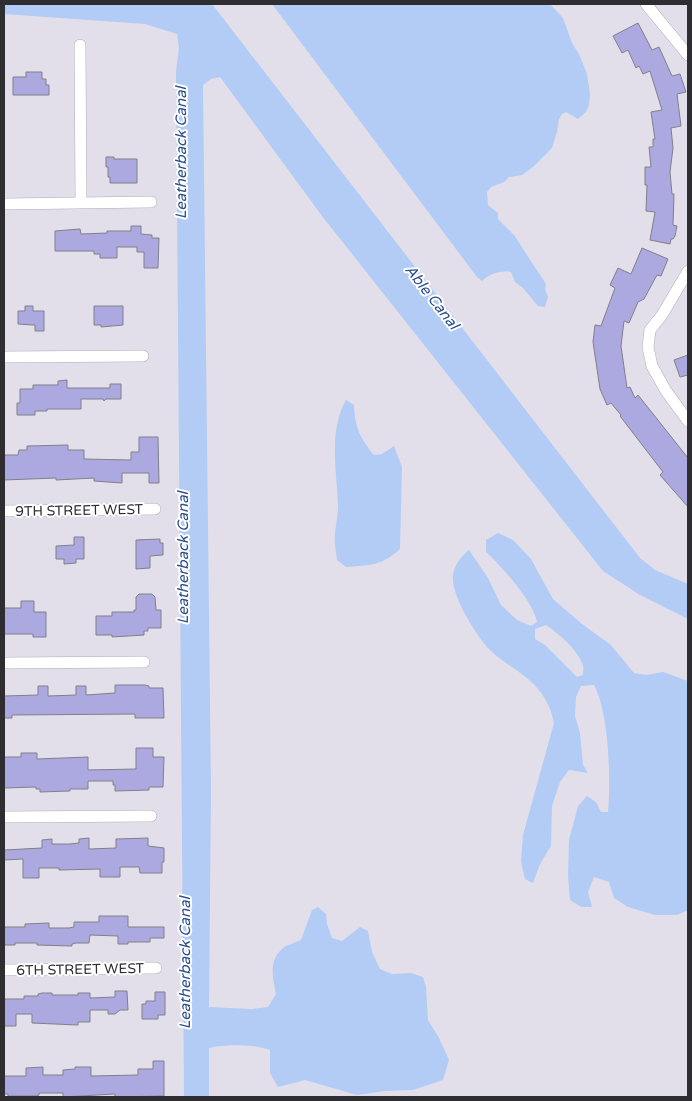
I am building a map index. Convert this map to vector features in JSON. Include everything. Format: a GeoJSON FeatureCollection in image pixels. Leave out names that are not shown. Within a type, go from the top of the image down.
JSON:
{"type":"FeatureCollection","features":[{"type":"Feature","properties":{"kind":"street"},"geometry":{"type":"LineString","coordinates":[[646,4],[688,55]]}},
{"type":"Feature","properties":{"kind":"street"},"geometry":{"type":"LineString","coordinates":[[80,45],[81,202]]}},
{"type":"Feature","properties":{"kind":"street"},"geometry":{"type":"LineString","coordinates":[[4,204],[152,202]]}},
{"type":"Feature","properties":{"kind":"street"},"geometry":{"type":"LineString","coordinates":[[688,271],[666,308],[650,330],[648,347],[652,366],[666,391],[688,421]]}},
{"type":"Feature","properties":{"kind":"street"},"geometry":{"type":"LineString","coordinates":[[4,357],[143,356]]}},
{"type":"Feature","properties":{"kind":"street","name":"9TH STREET WEST"},"geometry":{"type":"LineString","coordinates":[[4,510],[155,509]]}},
{"type":"Feature","properties":{"kind":"street"},"geometry":{"type":"LineString","coordinates":[[4,663],[144,662]]}},
{"type":"Feature","properties":{"kind":"street"},"geometry":{"type":"LineString","coordinates":[[4,817],[151,816]]}},
{"type":"Feature","properties":{"kind":"street","name":"6TH STREET WEST"},"geometry":{"type":"LineString","coordinates":[[4,970],[156,968]]}},
{"type":"Feature","properties":{"kind":"water"},"geometry":{"type":"Polygon","coordinates":[[[4,4],[212,4],[640,558],[655,570],[688,584],[688,619],[640,595],[603,571],[322,216],[220,77],[211,79],[203,85],[211,791],[209,1007],[252,1009],[268,1007],[276,994],[273,970],[275,959],[288,945],[301,940],[312,910],[318,907],[326,914],[332,938],[342,941],[360,927],[368,931],[372,952],[380,969],[392,974],[411,973],[423,977],[426,987],[428,1020],[449,1060],[443,1080],[413,1090],[357,1095],[305,1080],[278,1087],[270,1073],[270,1050],[240,1045],[223,1046],[209,1048],[209,1097],[184,1097],[176,71],[179,48],[177,34],[145,24],[4,14],[4,4]]]}},
{"type":"Feature","properties":{"kind":"water"},"geometry":{"type":"Polygon","coordinates":[[[272,4],[550,4],[563,18],[572,43],[579,54],[587,74],[590,94],[586,112],[578,119],[566,112],[562,114],[552,148],[522,175],[509,177],[504,182],[491,187],[487,192],[488,205],[498,213],[498,219],[514,235],[546,284],[545,289],[548,297],[545,307],[538,306],[523,288],[515,282],[511,272],[495,273],[482,281],[477,277],[272,4]]]}},
{"type":"Feature","properties":{"kind":"water"},"geometry":{"type":"Polygon","coordinates":[[[346,400],[354,405],[359,432],[374,455],[382,454],[394,446],[402,467],[400,549],[387,559],[375,564],[346,567],[337,560],[335,540],[338,506],[335,438],[340,412],[346,400]]]}},
{"type":"Feature","properties":{"kind":"water"},"geometry":{"type":"Polygon","coordinates":[[[498,533],[513,540],[531,559],[553,599],[582,624],[611,645],[634,673],[646,675],[663,672],[688,681],[688,910],[677,915],[655,915],[628,907],[614,898],[609,882],[594,877],[588,892],[592,907],[581,907],[570,900],[568,876],[569,840],[578,806],[587,796],[596,802],[601,812],[608,812],[608,747],[603,712],[594,685],[581,686],[576,697],[575,716],[580,733],[583,765],[588,773],[569,770],[560,782],[552,806],[551,846],[540,864],[533,883],[525,879],[521,862],[523,835],[554,723],[552,713],[541,693],[533,683],[490,650],[472,626],[460,604],[453,583],[453,575],[455,567],[469,550],[488,578],[501,605],[517,620],[531,626],[537,622],[530,604],[508,575],[486,552],[486,540],[498,533]],[[546,625],[535,629],[535,639],[545,645],[577,677],[583,675],[583,664],[576,652],[546,625]]]}},
{"type":"Feature","properties":{"kind":"building"},"geometry":{"type":"Polygon","coordinates":[[[638,23],[652,50],[659,47],[672,76],[680,74],[686,92],[677,94],[681,126],[671,128],[673,148],[670,172],[672,194],[674,194],[673,225],[677,226],[675,236],[671,239],[670,244],[650,240],[655,212],[646,211],[647,185],[645,185],[645,167],[651,167],[649,147],[653,147],[653,139],[655,139],[651,112],[662,110],[650,71],[643,74],[639,66],[636,68],[628,50],[622,53],[613,36],[638,23]]]}},
{"type":"Feature","properties":{"kind":"building"},"geometry":{"type":"Polygon","coordinates":[[[26,72],[42,72],[42,79],[46,79],[46,85],[49,85],[49,95],[13,95],[13,77],[26,77],[26,72]]]}},
{"type":"Feature","properties":{"kind":"building"},"geometry":{"type":"Polygon","coordinates":[[[106,157],[137,159],[137,183],[110,183],[108,167],[106,167],[106,157]]]}},
{"type":"Feature","properties":{"kind":"building"},"geometry":{"type":"Polygon","coordinates":[[[131,226],[141,226],[141,234],[152,235],[152,238],[159,238],[158,268],[144,268],[144,252],[137,252],[137,247],[117,247],[117,258],[100,258],[100,254],[94,254],[94,251],[55,251],[55,231],[80,229],[81,234],[107,233],[107,231],[131,231],[131,226]]]}},
{"type":"Feature","properties":{"kind":"building"},"geometry":{"type":"Polygon","coordinates":[[[642,248],[668,259],[661,276],[657,275],[644,299],[638,302],[629,323],[624,321],[621,346],[627,388],[630,387],[635,398],[638,395],[688,458],[688,507],[660,475],[663,472],[621,415],[611,403],[607,405],[600,389],[593,342],[595,325],[601,326],[615,288],[610,285],[618,268],[631,274],[642,248]]]}},
{"type":"Feature","properties":{"kind":"building"},"geometry":{"type":"Polygon","coordinates":[[[25,306],[33,306],[33,311],[44,311],[44,331],[35,331],[35,325],[18,324],[18,311],[25,311],[25,306]]]}},
{"type":"Feature","properties":{"kind":"building"},"geometry":{"type":"Polygon","coordinates":[[[94,306],[123,306],[123,325],[101,327],[101,325],[94,325],[94,306]]]}},
{"type":"Feature","properties":{"kind":"building"},"geometry":{"type":"Polygon","coordinates":[[[688,355],[688,375],[680,377],[674,360],[688,355]]]}},
{"type":"Feature","properties":{"kind":"building"},"geometry":{"type":"Polygon","coordinates":[[[67,380],[67,388],[110,388],[110,384],[121,384],[121,399],[106,399],[104,401],[103,399],[81,399],[81,409],[47,409],[47,411],[35,411],[35,415],[17,415],[17,403],[20,403],[20,389],[33,389],[33,385],[58,385],[58,381],[67,380]]]}},
{"type":"Feature","properties":{"kind":"building"},"geometry":{"type":"Polygon","coordinates":[[[139,437],[158,437],[159,483],[149,483],[149,473],[122,473],[122,483],[94,481],[94,478],[4,480],[4,455],[18,455],[19,450],[27,450],[27,446],[68,445],[68,450],[84,450],[84,459],[131,460],[131,452],[139,452],[139,437]]]}},
{"type":"Feature","properties":{"kind":"building"},"geometry":{"type":"Polygon","coordinates":[[[74,537],[84,537],[84,559],[76,559],[76,563],[64,564],[64,559],[56,559],[56,546],[74,545],[74,537]]]}},
{"type":"Feature","properties":{"kind":"building"},"geometry":{"type":"Polygon","coordinates":[[[160,539],[160,543],[163,543],[163,555],[150,556],[150,568],[136,569],[136,540],[160,539]]]}},
{"type":"Feature","properties":{"kind":"building"},"geometry":{"type":"Polygon","coordinates":[[[139,594],[152,594],[155,597],[156,610],[161,610],[161,628],[148,628],[148,631],[144,631],[144,635],[112,637],[112,635],[96,635],[96,616],[112,616],[112,612],[134,612],[136,610],[136,597],[139,594]]]}},
{"type":"Feature","properties":{"kind":"building"},"geometry":{"type":"Polygon","coordinates":[[[21,601],[34,601],[34,612],[46,612],[46,637],[33,637],[33,634],[4,634],[4,608],[21,608],[21,601]]]}},
{"type":"Feature","properties":{"kind":"building"},"geometry":{"type":"Polygon","coordinates":[[[115,685],[145,685],[149,686],[149,688],[163,688],[164,718],[135,718],[135,714],[12,715],[12,718],[4,718],[4,696],[38,695],[38,686],[48,686],[48,696],[76,695],[76,686],[86,686],[86,695],[115,693],[115,685]]]}},
{"type":"Feature","properties":{"kind":"building"},"geometry":{"type":"Polygon","coordinates":[[[136,748],[153,748],[153,757],[164,757],[163,787],[149,787],[149,790],[115,791],[113,781],[88,781],[88,789],[70,789],[70,791],[40,792],[40,789],[36,789],[36,787],[4,788],[4,757],[21,757],[21,753],[37,753],[37,759],[88,757],[88,770],[136,769],[136,748]]]}},
{"type":"Feature","properties":{"kind":"building"},"geometry":{"type":"Polygon","coordinates":[[[89,838],[89,849],[116,848],[116,839],[148,838],[148,846],[164,848],[162,873],[140,873],[139,867],[120,867],[120,877],[100,877],[100,869],[59,870],[59,868],[39,868],[39,878],[23,878],[23,859],[4,860],[4,850],[42,848],[42,840],[52,839],[52,844],[70,844],[79,843],[79,839],[89,838]]]}},
{"type":"Feature","properties":{"kind":"building"},"geometry":{"type":"Polygon","coordinates":[[[99,916],[128,916],[128,927],[164,927],[164,938],[150,938],[150,942],[118,944],[118,936],[90,935],[89,943],[76,943],[72,944],[72,946],[37,945],[37,943],[4,944],[4,927],[25,927],[25,924],[49,923],[49,928],[69,928],[74,927],[74,922],[99,922],[99,916]]]}},
{"type":"Feature","properties":{"kind":"building"},"geometry":{"type":"Polygon","coordinates":[[[115,991],[127,991],[128,1010],[120,1010],[115,1014],[108,1014],[108,1010],[90,1010],[90,1022],[78,1022],[78,1025],[32,1023],[32,1014],[16,1014],[16,1026],[4,1026],[4,999],[24,999],[24,996],[38,996],[38,994],[42,993],[78,995],[78,993],[90,993],[90,998],[115,997],[115,991]]]}},
{"type":"Feature","properties":{"kind":"building"},"geometry":{"type":"Polygon","coordinates":[[[155,992],[165,992],[165,1015],[158,1015],[158,1019],[142,1019],[142,1004],[146,1004],[146,1001],[155,1001],[155,992]]]}},
{"type":"Feature","properties":{"kind":"building"},"geometry":{"type":"Polygon","coordinates":[[[153,1061],[164,1061],[164,1096],[115,1097],[115,1094],[63,1097],[63,1093],[39,1093],[36,1096],[8,1096],[8,1094],[4,1094],[4,1076],[26,1076],[26,1068],[43,1067],[43,1075],[63,1075],[63,1070],[75,1069],[75,1067],[91,1067],[91,1076],[138,1075],[138,1069],[153,1069],[153,1061]]]}},
{"type":"Feature","properties":{"kind":"water label","name":"Leatherback Canal"},"geometry":{"type":"Point","coordinates":[181,153]}},
{"type":"Feature","properties":{"kind":"water label","name":"Able Canal"},"geometry":{"type":"Point","coordinates":[432,297]}},
{"type":"Feature","properties":{"kind":"water label","name":"Leatherback Canal"},"geometry":{"type":"Point","coordinates":[183,558]}},
{"type":"Feature","properties":{"kind":"water label","name":"Leatherback Canal"},"geometry":{"type":"Point","coordinates":[185,963]}}]}
